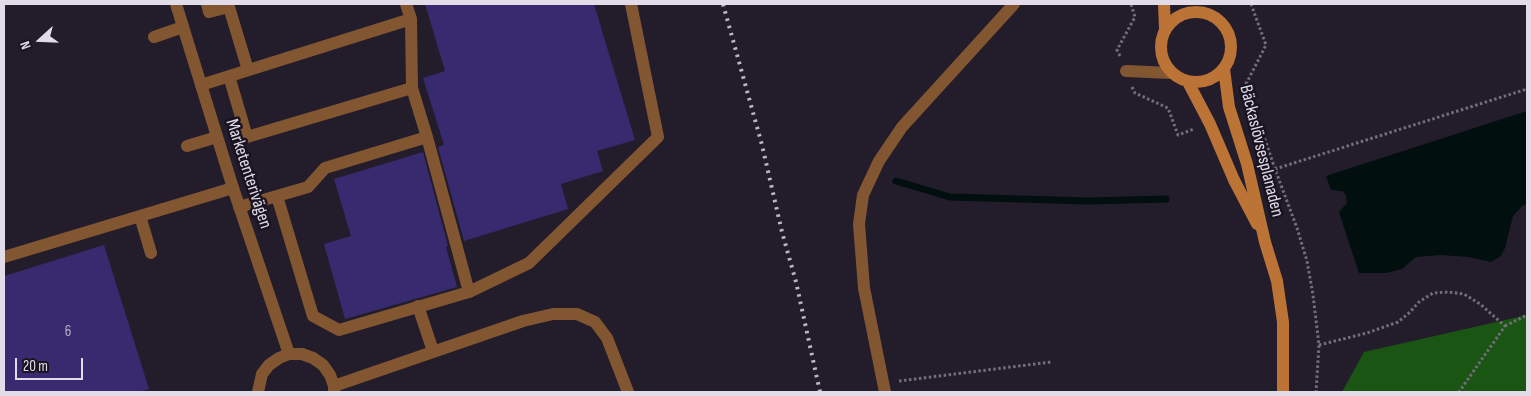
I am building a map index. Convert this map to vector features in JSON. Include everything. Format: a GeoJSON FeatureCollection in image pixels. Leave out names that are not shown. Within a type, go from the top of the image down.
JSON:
{"type":"FeatureCollection","features":[{"type":"Feature","properties":{"kind":"street","name":"Marketenterivägen"},"geometry":{"type":"LineString","coordinates":[[176,4],[239,207],[289,354]]}},
{"type":"Feature","properties":{"kind":"street"},"geometry":{"type":"LineString","coordinates":[[207,4],[209,12],[234,5],[248,70]]}},
{"type":"Feature","properties":{"kind":"street"},"geometry":{"type":"LineString","coordinates":[[406,4],[411,19],[412,88],[469,292]]}},
{"type":"Feature","properties":{"kind":"street"},"geometry":{"type":"LineString","coordinates":[[277,196],[313,316],[339,330],[469,292],[530,263],[658,137],[631,4]]}},
{"type":"Feature","properties":{"kind":"street"},"geometry":{"type":"LineString","coordinates":[[884,387],[864,288],[859,224],[863,195],[878,162],[902,127],[1014,4]]}},
{"type":"Feature","properties":{"kind":"street"},"geometry":{"type":"LineString","coordinates":[[1164,4],[1165,30]]}},
{"type":"Feature","properties":{"kind":"street"},"geometry":{"type":"LineString","coordinates":[[1199,8],[1216,18],[1228,32],[1231,51],[1220,74],[1208,80],[1195,83],[1188,82],[1172,73],[1163,61],[1161,41],[1165,30],[1173,20],[1199,8]]}},
{"type":"Feature","properties":{"kind":"street"},"geometry":{"type":"LineString","coordinates":[[201,85],[411,19]]}},
{"type":"Feature","properties":{"kind":"street"},"geometry":{"type":"LineString","coordinates":[[154,37],[183,27]]}},
{"type":"Feature","properties":{"kind":"street","name":"Bäckaslövsesplanaden"},"geometry":{"type":"LineString","coordinates":[[1224,69],[1229,107],[1247,164],[1265,242],[1277,281],[1283,322],[1283,392]]}},
{"type":"Feature","properties":{"kind":"street"},"geometry":{"type":"LineString","coordinates":[[1126,71],[1172,73]]}},
{"type":"Feature","properties":{"kind":"street"},"geometry":{"type":"LineString","coordinates":[[229,76],[247,137],[412,88]]}},
{"type":"Feature","properties":{"kind":"street","name":"Bäckaslövsesplanaden"},"geometry":{"type":"LineString","coordinates":[[1188,82],[1210,124],[1234,180],[1265,242]]}},
{"type":"Feature","properties":{"kind":"street"},"geometry":{"type":"LineString","coordinates":[[188,146],[217,137]]}},
{"type":"Feature","properties":{"kind":"street"},"geometry":{"type":"LineString","coordinates":[[239,207],[308,187],[325,168],[427,137]]}},
{"type":"Feature","properties":{"kind":"street"},"geometry":{"type":"LineString","coordinates":[[4,257],[233,188]]}},
{"type":"Feature","properties":{"kind":"street"},"geometry":{"type":"LineString","coordinates":[[140,216],[151,253]]}},
{"type":"Feature","properties":{"kind":"street"},"geometry":{"type":"LineString","coordinates":[[418,306],[433,351]]}},
{"type":"Feature","properties":{"kind":"street"},"geometry":{"type":"LineString","coordinates":[[258,392],[262,374],[279,358],[289,354],[302,354],[313,358],[323,365],[330,374],[334,389],[433,351],[523,320],[553,314],[577,314],[596,322],[607,338],[628,392]]}},
{"type":"Feature","properties":{"kind":"path"},"geometry":{"type":"LineString","coordinates":[[1251,4],[1266,45],[1246,84],[1307,261],[1319,345],[1316,392]]}},
{"type":"Feature","properties":{"kind":"path"},"geometry":{"type":"LineString","coordinates":[[1275,169],[1527,89]]}},
{"type":"Feature","properties":{"kind":"path"},"geometry":{"type":"LineString","coordinates":[[1319,345],[1368,333],[1398,322],[1410,313],[1419,302],[1433,293],[1464,294],[1480,304],[1505,326]]}},
{"type":"Feature","properties":{"kind":"path"},"geometry":{"type":"LineString","coordinates":[[1459,392],[1505,326],[1527,315]]}},
{"type":"Feature","properties":{"kind":"path"},"geometry":{"type":"LineString","coordinates":[[884,387],[1050,362]]}},
{"type":"Feature","properties":{"kind":"green space"},"geometry":{"type":"Polygon","coordinates":[[[1527,315],[1527,392],[1342,392],[1364,352],[1527,315]]]}},
{"type":"Feature","properties":{"kind":"shaded area"},"geometry":{"type":"Polygon","coordinates":[[[1527,111],[1527,204],[1522,206],[1513,216],[1505,248],[1501,256],[1491,262],[1469,257],[1441,255],[1416,257],[1402,269],[1386,273],[1359,273],[1339,212],[1347,203],[1346,195],[1342,191],[1331,190],[1326,176],[1527,111]]]}},
{"type":"Feature","properties":{"kind":"building"},"geometry":{"type":"Polygon","coordinates":[[[425,4],[594,4],[635,140],[597,151],[603,171],[561,184],[568,209],[464,241],[438,147],[444,145],[423,78],[445,71],[425,4]]]}},
{"type":"Feature","properties":{"kind":"building"},"geometry":{"type":"Polygon","coordinates":[[[423,152],[457,287],[345,319],[324,244],[351,236],[334,179],[423,152]]]}},
{"type":"Feature","properties":{"kind":"building"},"geometry":{"type":"Polygon","coordinates":[[[104,245],[149,389],[139,392],[4,392],[4,276],[104,245]]]}},
{"type":"Feature","properties":{"kind":"waterway"},"geometry":{"type":"LineString","coordinates":[[896,181],[950,197],[1089,201],[1166,199]]}},
{"type":"Feature","properties":{"kind":"railway"},"geometry":{"type":"LineString","coordinates":[[723,4],[762,145],[782,232],[796,282],[820,392]]}}]}
